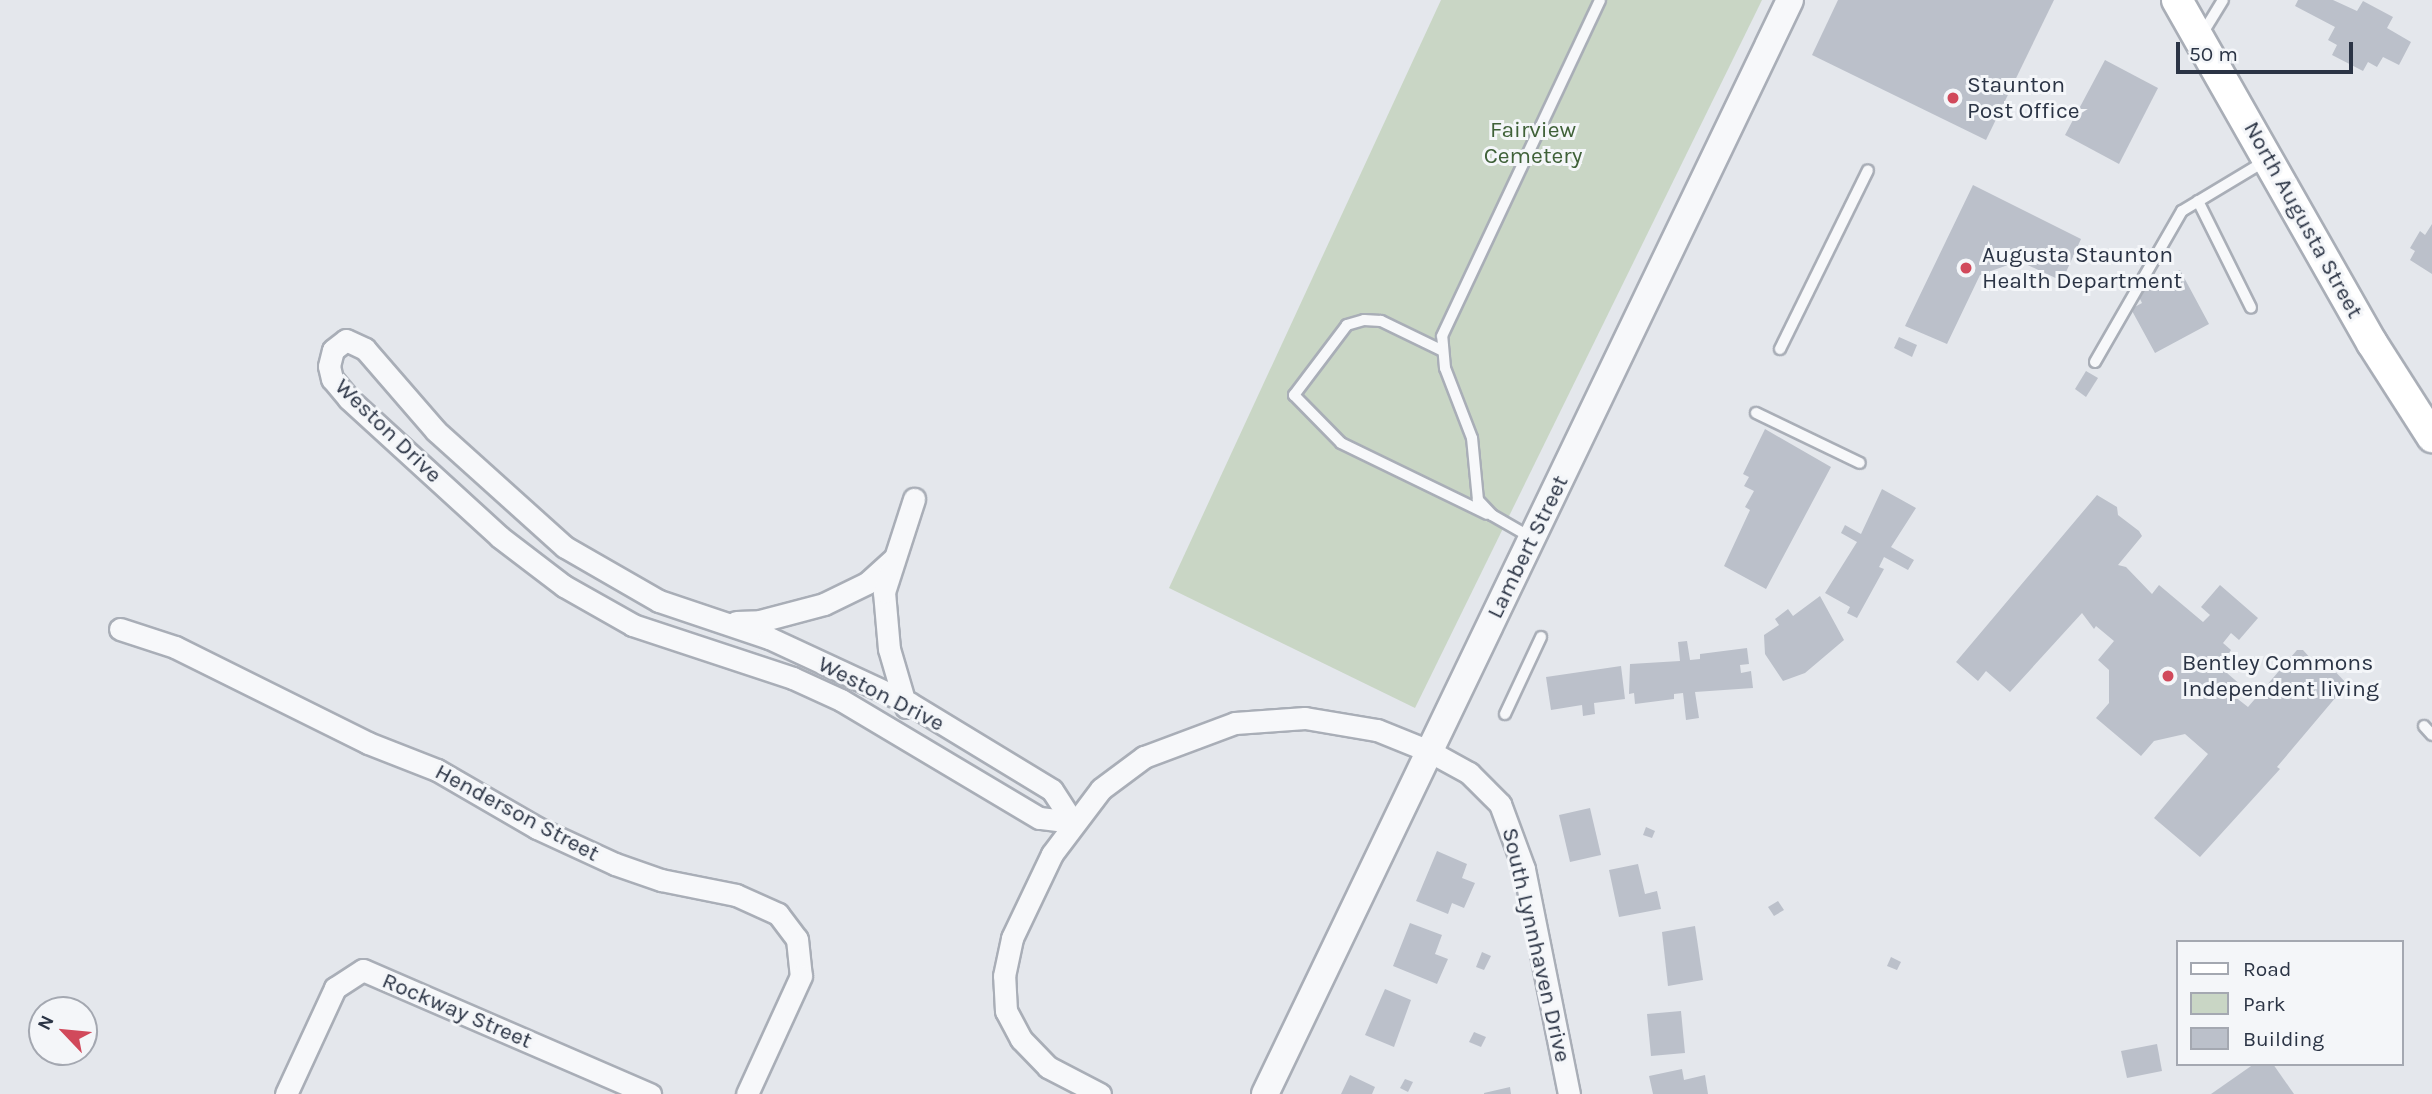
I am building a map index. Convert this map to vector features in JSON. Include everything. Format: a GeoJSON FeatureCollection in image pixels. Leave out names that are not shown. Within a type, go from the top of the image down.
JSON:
{"type":"FeatureCollection","features":[{"type":"Feature","properties":{"kind":"main road","name":"North Augusta Street"},"geometry":{"type":"LineString","coordinates":[[2177,0],[2372,343],[2432,437]]}},
{"type":"Feature","properties":{"kind":"street","name":"Lambert Street"},"geometry":{"type":"LineString","coordinates":[[1265,1094],[1790,0]]}},
{"type":"Feature","properties":{"kind":"street","name":"Weston Drive"},"geometry":{"type":"LineString","coordinates":[[346,340],[365,349],[436,431],[565,547],[619,582],[721,623],[769,638],[909,703],[1052,790],[1073,822],[1039,818],[894,730],[793,678],[633,625],[564,586],[500,537],[349,399],[332,379],[332,350],[346,340]]}},
{"type":"Feature","properties":{"kind":"street"},"geometry":{"type":"LineString","coordinates":[[894,730],[909,703],[895,670],[885,621],[884,592],[914,499]]}},
{"type":"Feature","properties":{"kind":"street"},"geometry":{"type":"LineString","coordinates":[[721,623],[760,621],[824,604],[867,583],[895,557]]}},
{"type":"Feature","properties":{"kind":"street","name":"Henderson Street"},"geometry":{"type":"LineString","coordinates":[[120,629],[175,647],[368,743],[437,770],[537,828],[626,869],[736,895],[778,914],[797,939],[801,976],[747,1094]]}},
{"type":"Feature","properties":{"kind":"street","name":"South Lynnhaven Drive"},"geometry":{"type":"LineString","coordinates":[[1100,1094],[1048,1067],[1031,1052],[1012,1025],[1004,995],[1012,938],[1073,822],[1101,789],[1144,757],[1235,723],[1281,718],[1339,722],[1429,751],[1469,773],[1507,814],[1524,869],[1569,1094]]}},
{"type":"Feature","properties":{"kind":"street","name":"Rockway Street"},"geometry":{"type":"LineString","coordinates":[[286,1094],[335,988],[363,970],[650,1094]]}},
{"type":"Feature","properties":{"kind":"lane"},"geometry":{"type":"LineString","coordinates":[[1492,515],[1476,495],[1467,418],[1441,350],[1446,325],[1601,0]]}},
{"type":"Feature","properties":{"kind":"lane"},"geometry":{"type":"LineString","coordinates":[[2199,38],[2223,0]]}},
{"type":"Feature","properties":{"kind":"lane"},"geometry":{"type":"LineString","coordinates":[[2095,362],[2174,221],[2199,201],[2269,160]]}},
{"type":"Feature","properties":{"kind":"lane"},"geometry":{"type":"LineString","coordinates":[[1780,349],[1868,170]]}},
{"type":"Feature","properties":{"kind":"lane"},"geometry":{"type":"LineString","coordinates":[[2199,201],[2251,309]]}},
{"type":"Feature","properties":{"kind":"lane"},"geometry":{"type":"LineString","coordinates":[[1441,350],[1381,321],[1356,322],[1347,325],[1294,395],[1341,443],[1492,515],[1532,538]]}},
{"type":"Feature","properties":{"kind":"lane"},"geometry":{"type":"LineString","coordinates":[[1756,413],[1860,463]]}},
{"type":"Feature","properties":{"kind":"lane"},"geometry":{"type":"LineString","coordinates":[[1505,714],[1541,637]]}},
{"type":"Feature","properties":{"kind":"lane"},"geometry":{"type":"LineString","coordinates":[[2424,726],[2432,735]]}},
{"type":"Feature","properties":{"kind":"green space","name":"Fairview Cemetery"},"geometry":{"type":"Polygon","coordinates":[[[1441,0],[1762,0],[1415,708],[1169,588],[1441,0]]]}},
{"type":"Feature","properties":{"kind":"building","name":"Staunton Post Office"},"geometry":{"type":"Polygon","coordinates":[[[1838,0],[2054,0],[1986,140],[1812,55],[1838,0]]]}},
{"type":"Feature","properties":{"kind":"building"},"geometry":{"type":"Polygon","coordinates":[[[2298,0],[2333,0],[2357,11],[2363,1],[2393,17],[2387,28],[2411,42],[2399,65],[2383,57],[2377,67],[2368,62],[2363,71],[2332,55],[2337,45],[2328,40],[2335,27],[2295,6],[2298,0]]]}},
{"type":"Feature","properties":{"kind":"building"},"geometry":{"type":"Polygon","coordinates":[[[2105,60],[2158,88],[2119,164],[2065,135],[2105,60]]]}},
{"type":"Feature","properties":{"kind":"building","name":"Augusta Staunton Health Department"},"geometry":{"type":"Polygon","coordinates":[[[1973,185],[2081,239],[2062,281],[2019,261],[1980,275],[1947,344],[1905,326],[1973,185]]]}},
{"type":"Feature","properties":{"kind":"building"},"geometry":{"type":"Polygon","coordinates":[[[2432,224],[2432,274],[2410,260],[2415,251],[2410,248],[2420,231],[2425,235],[2432,224]]]}},
{"type":"Feature","properties":{"kind":"building"},"geometry":{"type":"Polygon","coordinates":[[[2180,270],[2209,324],[2155,353],[2131,309],[2142,303],[2138,295],[2145,288],[2180,270]]]}},
{"type":"Feature","properties":{"kind":"building"},"geometry":{"type":"Polygon","coordinates":[[[1899,337],[1917,345],[1912,357],[1894,348],[1899,337]]]}},
{"type":"Feature","properties":{"kind":"building"},"geometry":{"type":"Polygon","coordinates":[[[2086,371],[2098,378],[2086,397],[2075,389],[2086,371]]]}},
{"type":"Feature","properties":{"kind":"building"},"geometry":{"type":"Polygon","coordinates":[[[1765,429],[1831,467],[1766,589],[1724,566],[1750,510],[1745,507],[1754,491],[1744,486],[1749,477],[1743,474],[1765,429]]]}},
{"type":"Feature","properties":{"kind":"building"},"geometry":{"type":"Polygon","coordinates":[[[1882,489],[1916,508],[1891,547],[1914,560],[1908,570],[1884,557],[1879,567],[1884,569],[1857,618],[1847,613],[1850,607],[1825,593],[1857,542],[1841,533],[1845,525],[1861,534],[1882,489]]]}},
{"type":"Feature","properties":{"kind":"building","name":"Bentley Commons Independent living"},"geometry":{"type":"Polygon","coordinates":[[[2097,495],[2117,507],[2118,515],[2142,536],[2118,565],[2126,567],[2152,594],[2159,585],[2203,622],[2210,615],[2201,607],[2220,585],[2258,618],[2239,640],[2231,633],[2223,643],[2231,650],[2220,667],[2242,686],[2234,696],[2248,707],[2297,650],[2303,650],[2321,670],[2331,667],[2347,684],[2277,767],[2280,769],[2200,857],[2154,818],[2208,754],[2185,734],[2154,741],[2141,756],[2096,718],[2109,703],[2109,670],[2098,660],[2114,641],[2096,626],[2094,629],[2082,613],[2010,692],[1986,671],[1978,681],[1956,662],[2097,495]]]}},
{"type":"Feature","properties":{"kind":"building"},"geometry":{"type":"Polygon","coordinates":[[[1820,596],[1844,640],[1805,673],[1783,681],[1765,654],[1764,635],[1779,625],[1775,619],[1788,609],[1793,616],[1820,596]]]}},
{"type":"Feature","properties":{"kind":"building"},"geometry":{"type":"Polygon","coordinates":[[[1687,641],[1690,660],[1700,659],[1700,654],[1747,648],[1749,664],[1740,665],[1741,673],[1751,671],[1753,688],[1695,692],[1699,718],[1686,720],[1683,693],[1674,694],[1674,699],[1635,704],[1634,693],[1629,694],[1630,664],[1680,661],[1678,642],[1687,641]]]}},
{"type":"Feature","properties":{"kind":"building"},"geometry":{"type":"Polygon","coordinates":[[[1621,666],[1625,699],[1594,703],[1595,714],[1583,716],[1582,705],[1551,710],[1546,677],[1621,666]]]}},
{"type":"Feature","properties":{"kind":"building"},"geometry":{"type":"Polygon","coordinates":[[[1590,808],[1601,855],[1570,862],[1559,815],[1590,808]]]}},
{"type":"Feature","properties":{"kind":"building"},"geometry":{"type":"Polygon","coordinates":[[[1646,827],[1655,831],[1652,838],[1643,835],[1646,827]]]}},
{"type":"Feature","properties":{"kind":"building"},"geometry":{"type":"Polygon","coordinates":[[[1437,851],[1467,864],[1462,878],[1475,883],[1464,908],[1452,903],[1448,914],[1416,901],[1437,851]]]}},
{"type":"Feature","properties":{"kind":"building"},"geometry":{"type":"Polygon","coordinates":[[[1638,864],[1645,894],[1657,891],[1661,909],[1619,917],[1609,870],[1638,864]]]}},
{"type":"Feature","properties":{"kind":"building"},"geometry":{"type":"Polygon","coordinates":[[[1778,901],[1784,910],[1774,916],[1768,907],[1778,901]]]}},
{"type":"Feature","properties":{"kind":"building"},"geometry":{"type":"Polygon","coordinates":[[[1410,923],[1442,935],[1435,954],[1448,959],[1437,984],[1393,966],[1410,923]]]}},
{"type":"Feature","properties":{"kind":"building"},"geometry":{"type":"Polygon","coordinates":[[[1695,926],[1703,980],[1668,986],[1662,932],[1695,926]]]}},
{"type":"Feature","properties":{"kind":"building"},"geometry":{"type":"Polygon","coordinates":[[[1482,952],[1491,956],[1484,970],[1476,967],[1482,952]]]}},
{"type":"Feature","properties":{"kind":"building"},"geometry":{"type":"Polygon","coordinates":[[[1891,957],[1901,962],[1897,970],[1887,966],[1891,957]]]}},
{"type":"Feature","properties":{"kind":"building"},"geometry":{"type":"Polygon","coordinates":[[[1385,989],[1411,1000],[1394,1047],[1365,1035],[1385,989]]]}},
{"type":"Feature","properties":{"kind":"building"},"geometry":{"type":"Polygon","coordinates":[[[1681,1011],[1685,1053],[1651,1056],[1647,1014],[1681,1011]]]}},
{"type":"Feature","properties":{"kind":"building"},"geometry":{"type":"Polygon","coordinates":[[[1474,1032],[1486,1037],[1481,1047],[1469,1042],[1474,1032]]]}},
{"type":"Feature","properties":{"kind":"building"},"geometry":{"type":"Polygon","coordinates":[[[2157,1044],[2162,1071],[2127,1078],[2121,1051],[2157,1044]]]}},
{"type":"Feature","properties":{"kind":"building"},"geometry":{"type":"Polygon","coordinates":[[[2251,1066],[2274,1066],[2294,1094],[2211,1094],[2251,1066]]]}},
{"type":"Feature","properties":{"kind":"building"},"geometry":{"type":"Polygon","coordinates":[[[1682,1069],[1684,1080],[1705,1075],[1708,1094],[1653,1094],[1649,1076],[1682,1069]]]}},
{"type":"Feature","properties":{"kind":"building"},"geometry":{"type":"Polygon","coordinates":[[[1350,1075],[1375,1087],[1372,1094],[1341,1094],[1350,1075]]]}},
{"type":"Feature","properties":{"kind":"building"},"geometry":{"type":"Polygon","coordinates":[[[1405,1079],[1413,1082],[1408,1092],[1400,1088],[1405,1079]]]}},
{"type":"Feature","properties":{"kind":"building"},"geometry":{"type":"Polygon","coordinates":[[[1510,1087],[1511,1094],[1484,1094],[1484,1093],[1510,1087]]]}},
{"type":"Feature","properties":{"kind":"place","name":"Staunton Post Office"},"geometry":{"type":"Point","coordinates":[1953,98]}},
{"type":"Feature","properties":{"kind":"place","name":"Augusta Staunton Health Department"},"geometry":{"type":"Point","coordinates":[1966,268]}},
{"type":"Feature","properties":{"kind":"place","name":"Bentley Commons Independent living"},"geometry":{"type":"Point","coordinates":[2168,676]}}]}
